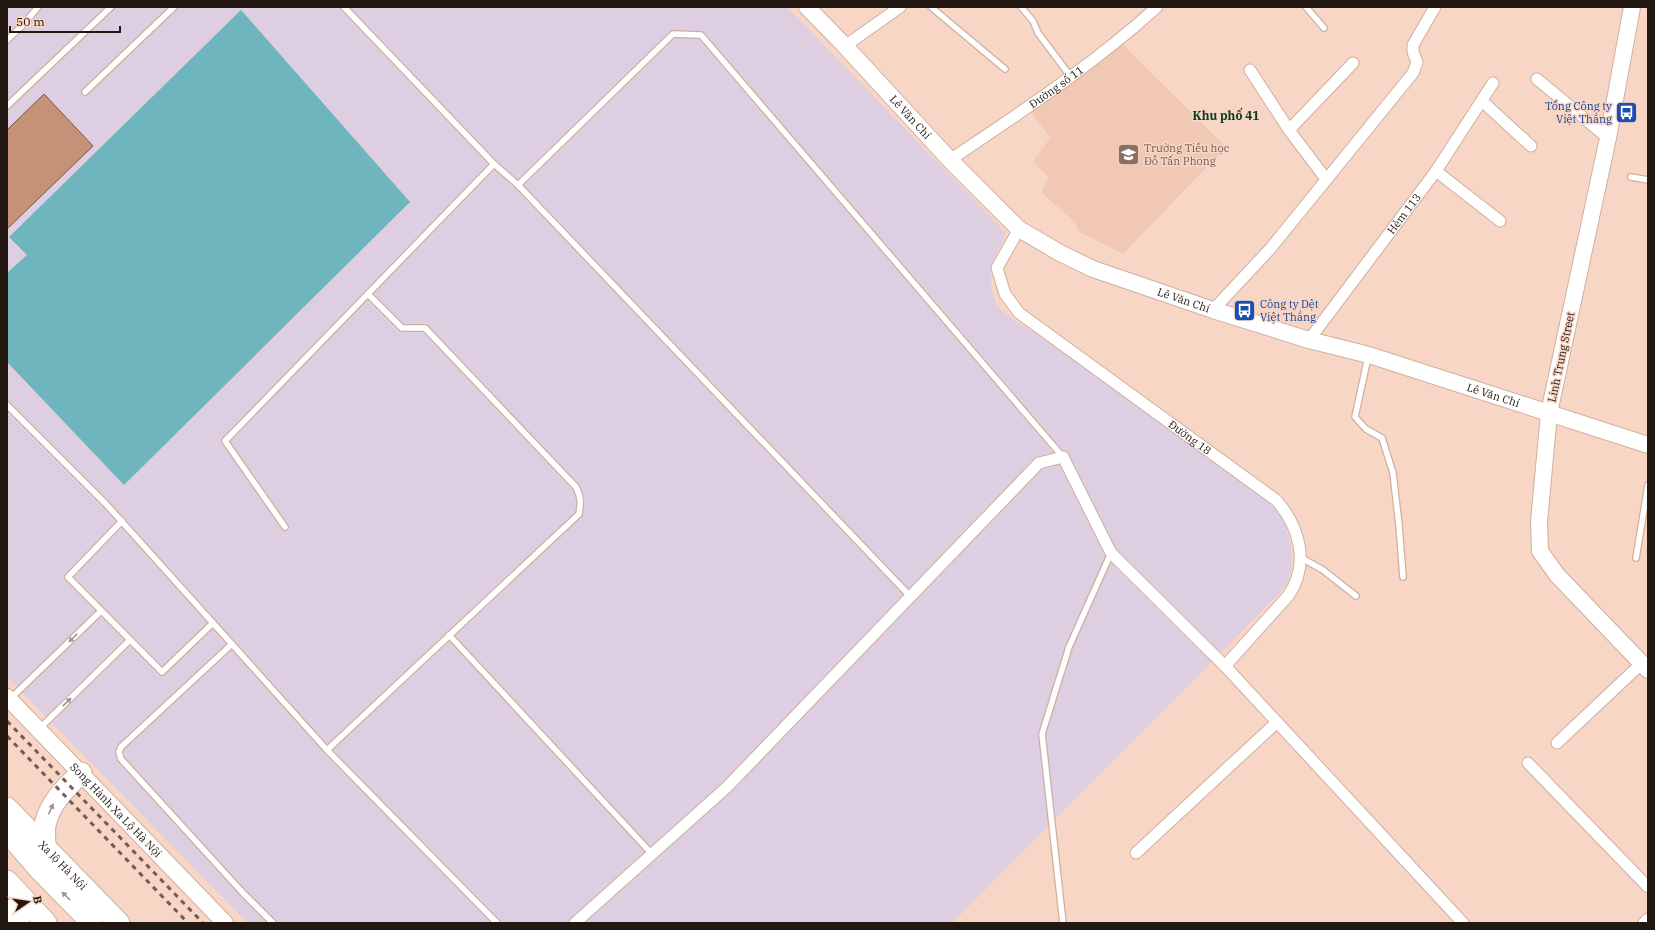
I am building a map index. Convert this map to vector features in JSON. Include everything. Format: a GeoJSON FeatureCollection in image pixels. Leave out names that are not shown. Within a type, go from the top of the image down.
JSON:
{"type":"FeatureCollection","features":[{"type":"Feature","properties":{"kind":"highway"},"geometry":{"type":"LineString","coordinates":[[45,847],[45,826],[50,808],[59,795],[81,773]]}},
{"type":"Feature","properties":{"kind":"highway","name":"Xa lộ Hà Nội"},"geometry":{"type":"LineString","coordinates":[[7,808],[119,923]]}},
{"type":"Feature","properties":{"kind":"highway","name":"Xa lộ Hà Nội"},"geometry":{"type":"LineString","coordinates":[[7,832],[39,869],[92,923]]}},
{"type":"Feature","properties":{"kind":"highway"},"geometry":{"type":"LineString","coordinates":[[7,881],[46,923]]}},
{"type":"Feature","properties":{"kind":"highway"},"geometry":{"type":"LineString","coordinates":[[7,910],[19,923]]}},
{"type":"Feature","properties":{"kind":"main road","name":"Lê Văn Chí"},"geometry":{"type":"LineString","coordinates":[[807,7],[950,160],[1019,229],[1060,253],[1093,269],[1213,310],[1309,340],[1369,355],[1648,445]]}},
{"type":"Feature","properties":{"kind":"main road","name":"Linh Trung Street"},"geometry":{"type":"LineString","coordinates":[[1632,7],[1608,138],[1549,413],[1539,522],[1540,551],[1557,575],[1644,667]]}},
{"type":"Feature","properties":{"kind":"main road","name":"Song Hành Xa Lộ Hà Nội"},"geometry":{"type":"LineString","coordinates":[[8,698],[225,923]]}},
{"type":"Feature","properties":{"kind":"street"},"geometry":{"type":"LineString","coordinates":[[845,46],[900,7]]}},
{"type":"Feature","properties":{"kind":"street","name":"Đường số 11"},"geometry":{"type":"LineString","coordinates":[[950,160],[1071,77],[1130,31],[1157,7]]}},
{"type":"Feature","properties":{"kind":"street"},"geometry":{"type":"LineString","coordinates":[[1213,310],[1270,249],[1413,73],[1417,62],[1413,52],[1413,44],[1434,7]]}},
{"type":"Feature","properties":{"kind":"street"},"geometry":{"type":"LineString","coordinates":[[1289,130],[1353,63]]}},
{"type":"Feature","properties":{"kind":"street"},"geometry":{"type":"LineString","coordinates":[[1250,70],[1289,130],[1326,179]]}},
{"type":"Feature","properties":{"kind":"street"},"geometry":{"type":"LineString","coordinates":[[1537,79],[1608,138]]}},
{"type":"Feature","properties":{"kind":"street","name":"Hẻm 113"},"geometry":{"type":"LineString","coordinates":[[1309,340],[1436,171],[1493,83]]}},
{"type":"Feature","properties":{"kind":"street"},"geometry":{"type":"LineString","coordinates":[[1482,101],[1531,146]]}},
{"type":"Feature","properties":{"kind":"street"},"geometry":{"type":"LineString","coordinates":[[1436,171],[1500,221]]}},
{"type":"Feature","properties":{"kind":"street","name":"Đường 18"},"geometry":{"type":"LineString","coordinates":[[1019,229],[998,268],[1005,294],[1019,313],[1276,500],[1292,522],[1300,557],[1295,585],[1288,596],[1225,666]]}},
{"type":"Feature","properties":{"kind":"street"},"geometry":{"type":"LineString","coordinates":[[575,923],[727,786],[1039,463],[1063,457],[1111,553],[1225,666],[1463,923]]}},
{"type":"Feature","properties":{"kind":"street"},"geometry":{"type":"LineString","coordinates":[[1558,743],[1644,667]]}},
{"type":"Feature","properties":{"kind":"street"},"geometry":{"type":"LineString","coordinates":[[1136,853],[1277,722]]}},
{"type":"Feature","properties":{"kind":"street"},"geometry":{"type":"LineString","coordinates":[[1528,763],[1648,887]]}},
{"type":"Feature","properties":{"kind":"street"},"geometry":{"type":"LineString","coordinates":[[1644,923],[1648,919]]}},
{"type":"Feature","properties":{"kind":"lane"},"geometry":{"type":"LineString","coordinates":[[7,40],[24,24],[38,7]]}},
{"type":"Feature","properties":{"kind":"lane"},"geometry":{"type":"LineString","coordinates":[[7,106],[111,7]]}},
{"type":"Feature","properties":{"kind":"lane"},"geometry":{"type":"LineString","coordinates":[[85,92],[174,7]]}},
{"type":"Feature","properties":{"kind":"lane"},"geometry":{"type":"LineString","coordinates":[[344,7],[494,164],[518,185],[910,596]]}},
{"type":"Feature","properties":{"kind":"lane"},"geometry":{"type":"LineString","coordinates":[[932,7],[1005,70]]}},
{"type":"Feature","properties":{"kind":"lane"},"geometry":{"type":"LineString","coordinates":[[1021,7],[1033,21],[1038,33],[1071,77]]}},
{"type":"Feature","properties":{"kind":"lane"},"geometry":{"type":"LineString","coordinates":[[1306,7],[1324,28]]}},
{"type":"Feature","properties":{"kind":"lane"},"geometry":{"type":"LineString","coordinates":[[518,185],[673,34],[701,35],[1063,457]]}},
{"type":"Feature","properties":{"kind":"lane"},"geometry":{"type":"LineString","coordinates":[[285,527],[225,442],[494,164]]}},
{"type":"Feature","properties":{"kind":"lane"},"geometry":{"type":"LineString","coordinates":[[1631,177],[1648,180]]}},
{"type":"Feature","properties":{"kind":"lane"},"geometry":{"type":"LineString","coordinates":[[327,750],[579,514],[581,504],[580,496],[576,487],[425,328],[402,328],[368,294]]}},
{"type":"Feature","properties":{"kind":"lane"},"geometry":{"type":"LineString","coordinates":[[1369,355],[1355,417],[1366,429],[1382,438],[1393,473],[1399,525],[1402,577]]}},
{"type":"Feature","properties":{"kind":"lane"},"geometry":{"type":"LineString","coordinates":[[7,405],[122,521],[327,750],[497,923]]}},
{"type":"Feature","properties":{"kind":"lane"},"geometry":{"type":"LineString","coordinates":[[1636,558],[1648,485]]}},
{"type":"Feature","properties":{"kind":"lane"},"geometry":{"type":"LineString","coordinates":[[122,521],[68,577],[162,672],[213,623]]}},
{"type":"Feature","properties":{"kind":"lane"},"geometry":{"type":"LineString","coordinates":[[1063,923],[1042,734],[1069,647],[1111,553]]}},
{"type":"Feature","properties":{"kind":"lane"},"geometry":{"type":"LineString","coordinates":[[1300,557],[1323,570],[1356,596]]}},
{"type":"Feature","properties":{"kind":"lane"},"geometry":{"type":"LineString","coordinates":[[8,698],[101,611]]}},
{"type":"Feature","properties":{"kind":"lane"},"geometry":{"type":"LineString","coordinates":[[449,635],[652,854]]}},
{"type":"Feature","properties":{"kind":"lane"},"geometry":{"type":"LineString","coordinates":[[39,729],[130,640]]}},
{"type":"Feature","properties":{"kind":"lane"},"geometry":{"type":"LineString","coordinates":[[232,644],[121,747],[119,752],[121,759],[243,893],[273,923]]}},
{"type":"Feature","properties":{"kind":"shaded area"},"geometry":{"type":"Polygon","coordinates":[[[7,7],[787,7],[1005,232],[1003,241],[992,264],[992,291],[997,306],[1012,319],[1038,335],[1275,503],[1282,515],[1289,538],[1292,558],[1288,582],[1279,594],[952,923],[248,923],[7,677],[7,7]]]}},
{"type":"Feature","properties":{"kind":"shaded area","name":"Trường Tiểu học Đỗ Tấn Phong"},"geometry":{"type":"Polygon","coordinates":[[[1122,44],[1226,147],[1123,254],[1079,232],[1076,223],[1041,192],[1049,178],[1033,162],[1050,138],[1030,111],[1122,44]]]}},
{"type":"Feature","properties":{"kind":"water"},"geometry":{"type":"Polygon","coordinates":[[[241,10],[410,202],[124,485],[7,362],[7,273],[27,255],[9,237],[241,10]]]}},
{"type":"Feature","properties":{"kind":"building"},"geometry":{"type":"Polygon","coordinates":[[[44,94],[93,146],[7,229],[7,130],[44,94]]]}},
{"type":"Feature","properties":{"kind":"railway"},"geometry":{"type":"LineString","coordinates":[[7,721],[203,923]]}},
{"type":"Feature","properties":{"kind":"railway"},"geometry":{"type":"LineString","coordinates":[[7,736],[188,923]]}},
{"type":"Feature","properties":{"kind":"place","name":"Tổng Công ty Việt Thắng"},"geometry":{"type":"Point","coordinates":[1627,112]}},
{"type":"Feature","properties":{"kind":"place","name":"Trường Tiểu học Đỗ Tấn Phong"},"geometry":{"type":"Point","coordinates":[1129,154]}},
{"type":"Feature","properties":{"kind":"place","name":"Công ty Dệt Việt Thắng"},"geometry":{"type":"Point","coordinates":[1245,310]}},
{"type":"Feature","properties":{"kind":"district","name":"Khu phố 41"},"geometry":{"type":"Point","coordinates":[1226,116]}}]}
